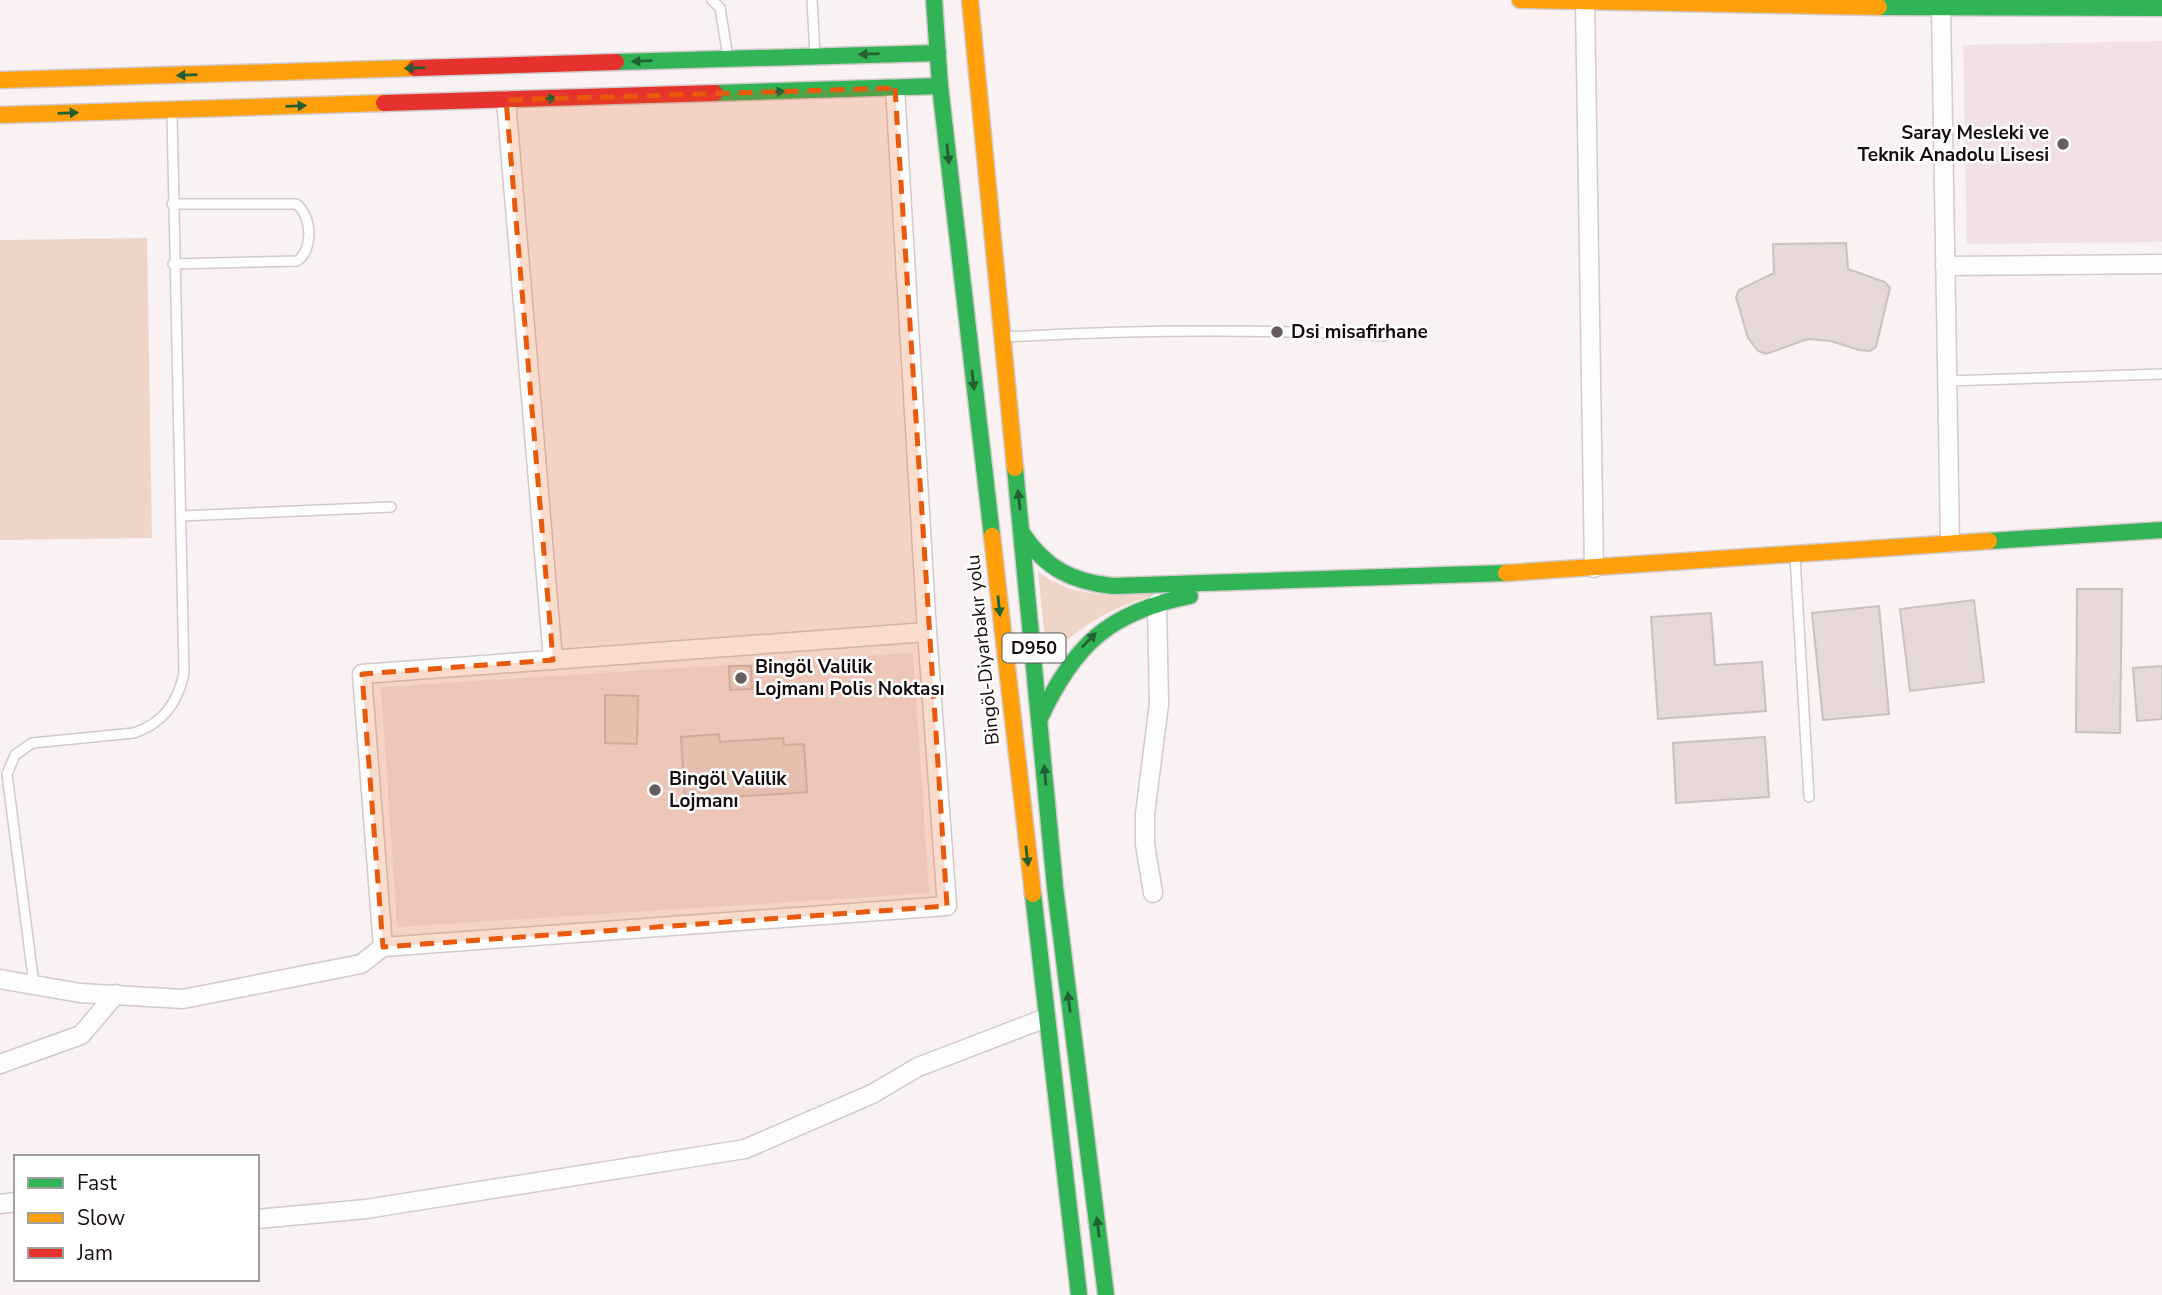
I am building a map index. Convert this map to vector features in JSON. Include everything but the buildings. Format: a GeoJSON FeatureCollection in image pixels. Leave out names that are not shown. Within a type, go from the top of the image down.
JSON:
{"type":"FeatureCollection","features":[{"type":"Feature","properties":{"kind":"street","name":"Bingöl-Diyarbakır yolu"},"geometry":{"type":"LineString","coordinates":[[933,0],[940,86],[1079,1295]]}},
{"type":"Feature","properties":{"kind":"street","name":"D950"},"geometry":{"type":"LineString","coordinates":[[970,0],[1055,887],[1106,1295]]}},
{"type":"Feature","properties":{"kind":"street"},"geometry":{"type":"LineString","coordinates":[[1520,0],[1941,8],[2162,8]]}},
{"type":"Feature","properties":{"kind":"street"},"geometry":{"type":"LineString","coordinates":[[1585,1],[1594,568]]}},
{"type":"Feature","properties":{"kind":"street"},"geometry":{"type":"LineString","coordinates":[[1941,8],[1950,543]]}},
{"type":"Feature","properties":{"kind":"street"},"geometry":{"type":"LineString","coordinates":[[0,80],[937,53]]}},
{"type":"Feature","properties":{"kind":"street"},"geometry":{"type":"LineString","coordinates":[[0,115],[940,86]]}},
{"type":"Feature","properties":{"kind":"street"},"geometry":{"type":"LineString","coordinates":[[0,979],[34,986],[116,995],[183,999],[361,964],[383,947],[947,906],[927,632],[895,88]]}},
{"type":"Feature","properties":{"kind":"street"},"geometry":{"type":"LineString","coordinates":[[506,100],[554,660]]}},
{"type":"Feature","properties":{"kind":"street"},"geometry":{"type":"LineString","coordinates":[[1945,265],[2162,264]]}},
{"type":"Feature","properties":{"kind":"street"},"geometry":{"type":"LineString","coordinates":[[1023,533],[1045,565],[1064,577],[1088,585],[1287,583],[1594,568],[2162,530]]}},
{"type":"Feature","properties":{"kind":"street"},"geometry":{"type":"LineString","coordinates":[[1040,718],[1066,665],[1098,630],[1121,616],[1157,603],[1287,583]]}},
{"type":"Feature","properties":{"kind":"street"},"geometry":{"type":"LineString","coordinates":[[1153,893],[1145,844],[1145,814],[1159,704],[1157,603]]}},
{"type":"Feature","properties":{"kind":"street"},"geometry":{"type":"LineString","coordinates":[[383,947],[362,674],[927,632]]}},
{"type":"Feature","properties":{"kind":"street"},"geometry":{"type":"LineString","coordinates":[[0,1063],[81,1035],[116,995]]}},
{"type":"Feature","properties":{"kind":"street"},"geometry":{"type":"LineString","coordinates":[[259,1219],[366,1209],[745,1149],[872,1094],[918,1067],[1046,1018]]}},
{"type":"Feature","properties":{"kind":"lane"},"geometry":{"type":"LineString","coordinates":[[712,0],[720,8],[728,59]]}},
{"type":"Feature","properties":{"kind":"lane"},"geometry":{"type":"LineString","coordinates":[[812,0],[815,56]]}},
{"type":"Feature","properties":{"kind":"lane"},"geometry":{"type":"LineString","coordinates":[[34,986],[10,811],[7,774],[10,764],[23,747],[32,743],[134,733],[155,723],[171,707],[184,673],[173,264],[172,110]]}},
{"type":"Feature","properties":{"kind":"lane"},"geometry":{"type":"LineString","coordinates":[[172,204],[296,204],[306,217],[308,245],[306,255],[298,261],[173,264]]}},
{"type":"Feature","properties":{"kind":"lane"},"geometry":{"type":"LineString","coordinates":[[1003,337],[1131,330],[1276,330],[1385,336]]}},
{"type":"Feature","properties":{"kind":"lane"},"geometry":{"type":"LineString","coordinates":[[1947,381],[2162,374]]}},
{"type":"Feature","properties":{"kind":"lane"},"geometry":{"type":"LineString","coordinates":[[181,516],[391,507]]}},
{"type":"Feature","properties":{"kind":"lane"},"geometry":{"type":"LineString","coordinates":[[1795,553],[1809,797]]}},
{"type":"Feature","properties":{"kind":"highlighted area"},"geometry":{"type":"Polygon","coordinates":[[[895,88],[947,906],[383,947],[362,674],[553,660],[506,100],[895,88]]]}},
{"type":"Feature","properties":{"kind":"shaded area","name":"Saray Mesleki ve Teknik Anadolu Lisesi"},"geometry":{"type":"Polygon","coordinates":[[[2162,41],[2162,242],[1967,244],[1963,45],[2162,41]]]}},
{"type":"Feature","properties":{"kind":"shaded area"},"geometry":{"type":"Polygon","coordinates":[[[147,238],[152,538],[0,540],[0,240],[147,238]]]}},
{"type":"Feature","properties":{"kind":"shaded area"},"geometry":{"type":"Polygon","coordinates":[[[1038,572],[1068,588],[1082,592],[1161,592],[1127,604],[1087,625],[1047,658],[1038,572]]]}},
{"type":"Feature","properties":{"kind":"shaded area","name":"Bingöl Valilik Lojmanı"},"geometry":{"type":"Polygon","coordinates":[[[913,653],[929,893],[397,927],[381,687],[913,653]]]}},
{"type":"Feature","properties":{"kind":"traffic: fast"},"geometry":{"type":"LineString","coordinates":[[934,0],[940,86],[992,536]]}},
{"type":"Feature","properties":{"kind":"traffic: fast"},"geometry":{"type":"LineString","coordinates":[[1879,7],[2162,8]]}},
{"type":"Feature","properties":{"kind":"traffic: fast"},"geometry":{"type":"LineString","coordinates":[[616,62],[938,53]]}},
{"type":"Feature","properties":{"kind":"traffic: fast"},"geometry":{"type":"LineString","coordinates":[[715,93],[940,86]]}},
{"type":"Feature","properties":{"kind":"traffic: fast"},"geometry":{"type":"LineString","coordinates":[[1015,468],[1055,887],[1106,1295]]}},
{"type":"Feature","properties":{"kind":"traffic: fast"},"geometry":{"type":"LineString","coordinates":[[1989,541],[2162,530]]}},
{"type":"Feature","properties":{"kind":"traffic: fast"},"geometry":{"type":"LineString","coordinates":[[1022,533],[1040,555],[1061,571],[1085,581],[1113,586],[1506,573]]}},
{"type":"Feature","properties":{"kind":"traffic: fast"},"geometry":{"type":"LineString","coordinates":[[1040,718],[1066,670],[1097,636],[1116,622],[1137,612],[1190,596]]}},
{"type":"Feature","properties":{"kind":"traffic: fast"},"geometry":{"type":"LineString","coordinates":[[1033,894],[1079,1295]]}},
{"type":"Feature","properties":{"kind":"traffic: slow"},"geometry":{"type":"LineString","coordinates":[[970,0],[1015,468]]}},
{"type":"Feature","properties":{"kind":"traffic: slow"},"geometry":{"type":"LineString","coordinates":[[1520,0],[1879,7]]}},
{"type":"Feature","properties":{"kind":"traffic: slow"},"geometry":{"type":"LineString","coordinates":[[0,80],[415,68]]}},
{"type":"Feature","properties":{"kind":"traffic: slow"},"geometry":{"type":"LineString","coordinates":[[0,115],[384,103]]}},
{"type":"Feature","properties":{"kind":"traffic: slow"},"geometry":{"type":"LineString","coordinates":[[992,536],[1033,894]]}},
{"type":"Feature","properties":{"kind":"traffic: slow"},"geometry":{"type":"LineString","coordinates":[[1506,573],[1989,541]]}},
{"type":"Feature","properties":{"kind":"traffic: jam"},"geometry":{"type":"LineString","coordinates":[[415,68],[616,62]]}},
{"type":"Feature","properties":{"kind":"traffic: jam"},"geometry":{"type":"LineString","coordinates":[[384,103],[715,93]]}},
{"type":"Feature","properties":{"kind":"place","name":"Saray Mesleki ve Teknik Anadolu Lisesi"},"geometry":{"type":"Point","coordinates":[2063,144]}},
{"type":"Feature","properties":{"kind":"place","name":"Dsi misafirhane"},"geometry":{"type":"Point","coordinates":[1277,332]}},
{"type":"Feature","properties":{"kind":"place","name":"Bingöl Valilik Lojmanı Polis Noktası"},"geometry":{"type":"Point","coordinates":[741,678]}},
{"type":"Feature","properties":{"kind":"place","name":"Bingöl Valilik Lojmanı"},"geometry":{"type":"Point","coordinates":[655,790]}}]}
